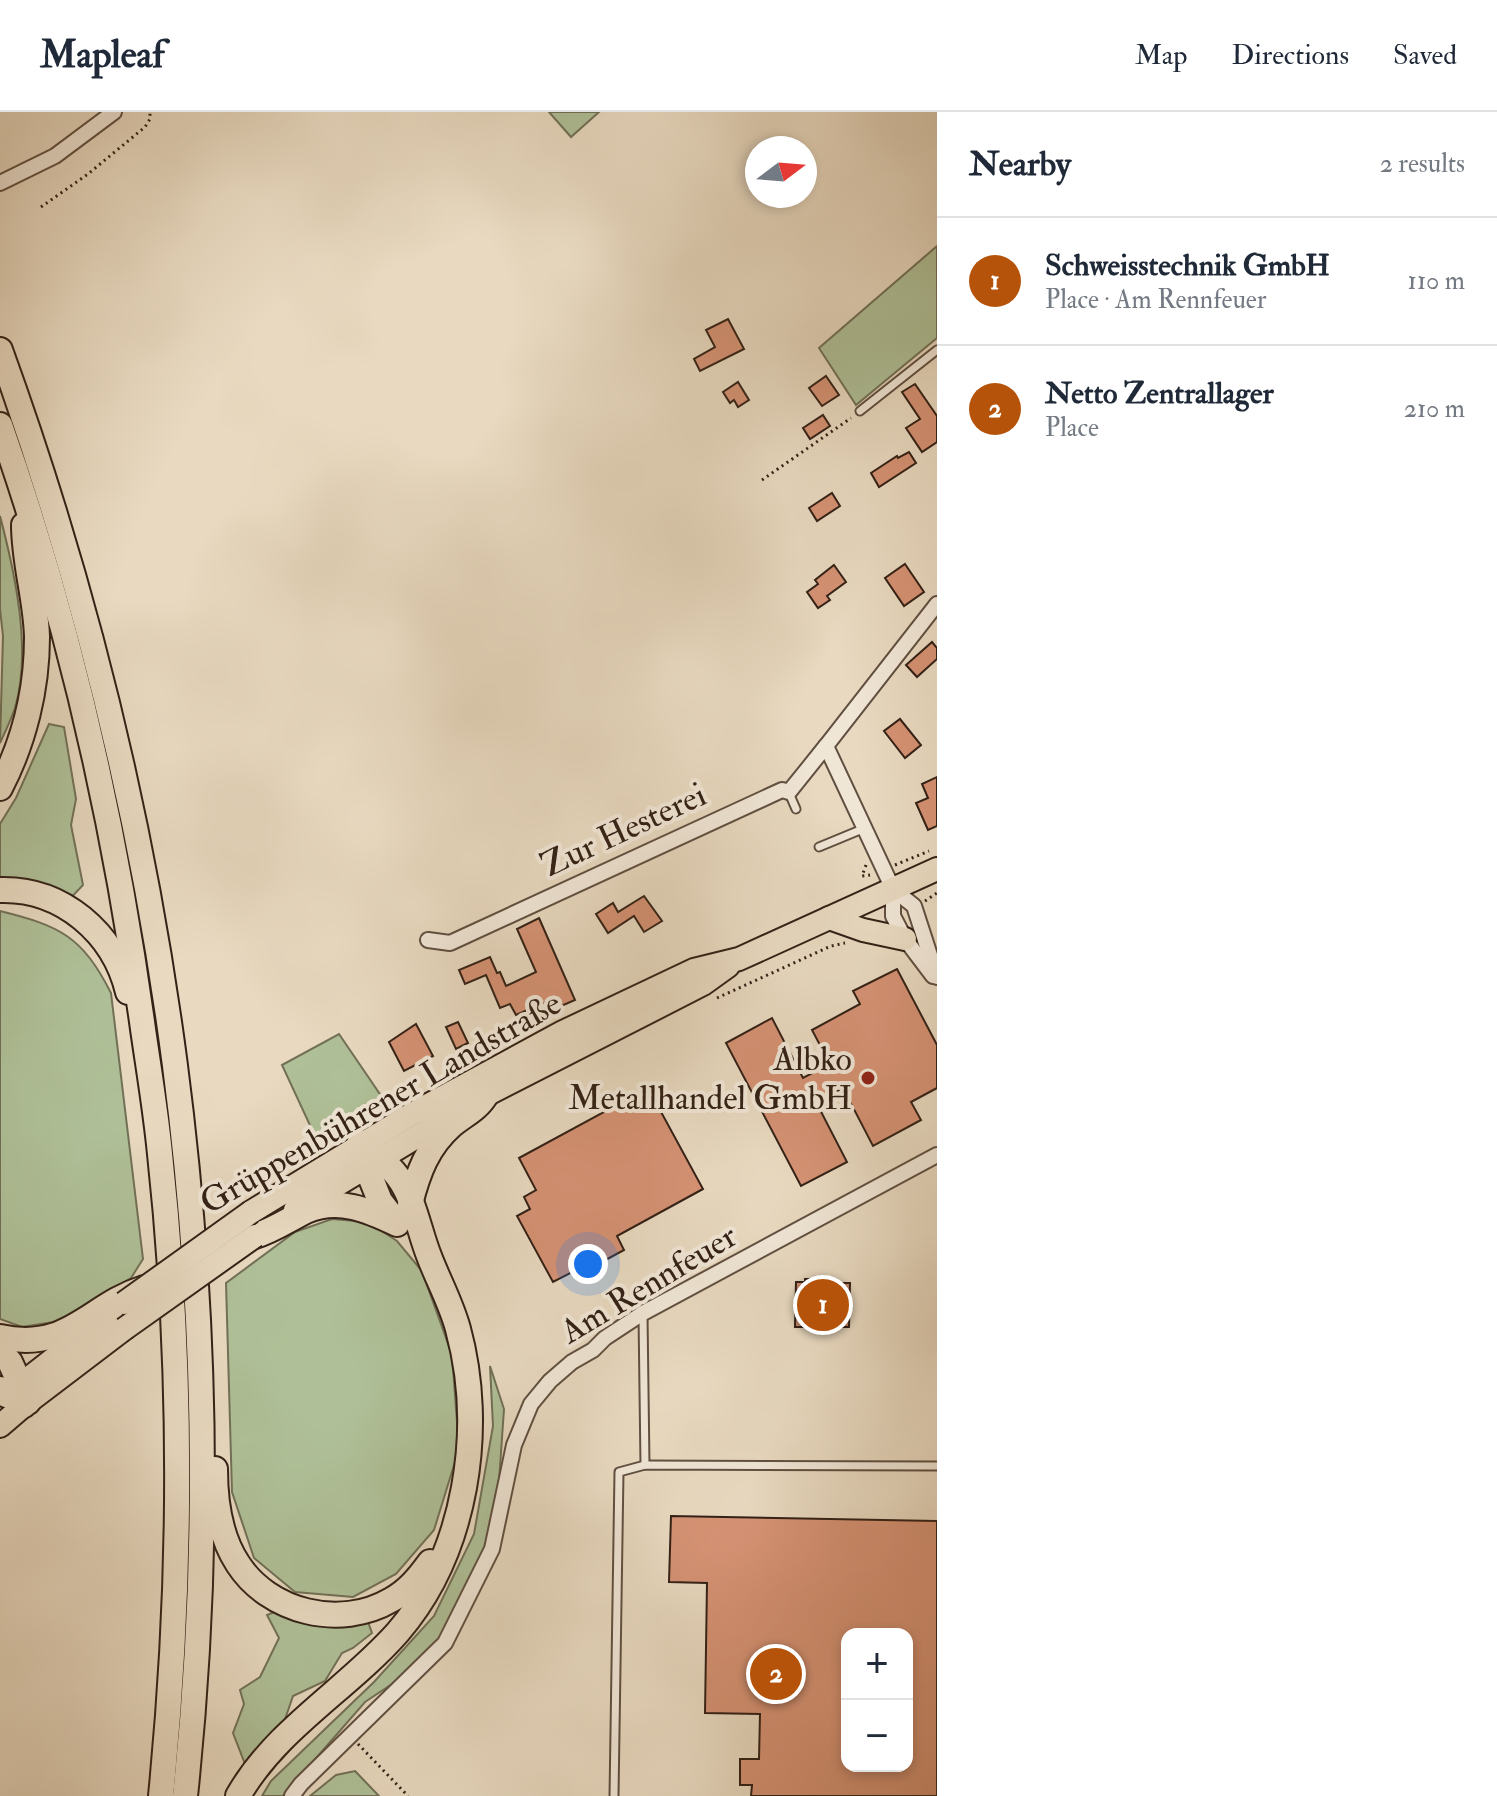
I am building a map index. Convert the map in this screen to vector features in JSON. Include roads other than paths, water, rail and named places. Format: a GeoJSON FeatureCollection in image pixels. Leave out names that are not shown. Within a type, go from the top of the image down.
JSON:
{"type":"FeatureCollection","features":[{"type":"Feature","properties":{"kind":"highway"},"geometry":{"type":"LineString","coordinates":[[0,350],[71,561],[104,687],[150,894],[185,1143],[201,1404],[197,1637],[185,1796]]}},
{"type":"Feature","properties":{"kind":"highway"},"geometry":{"type":"LineString","coordinates":[[0,425],[47,567],[103,792],[126,907],[153,1101],[167,1240],[175,1383],[174,1589],[169,1711],[161,1796]]}},
{"type":"Feature","properties":{"kind":"highway"},"geometry":{"type":"LineString","coordinates":[[0,788],[26,724],[34,679],[37,636],[24,550],[24,499]]}},
{"type":"Feature","properties":{"kind":"highway"},"geometry":{"type":"LineString","coordinates":[[0,890],[18,889],[58,902],[82,916],[102,937],[125,980],[141,1084],[153,1101]]}},
{"type":"Feature","properties":{"kind":"highway"},"geometry":{"type":"LineString","coordinates":[[404,1214],[418,1173],[434,1143],[463,1116],[480,1106],[486,1095]]}},
{"type":"Feature","properties":{"kind":"highway"},"geometry":{"type":"LineString","coordinates":[[238,1796],[263,1761],[290,1732],[399,1631],[424,1595],[441,1562],[456,1519],[469,1455],[471,1412],[457,1327],[429,1257],[404,1214],[380,1201],[367,1153]]}},
{"type":"Feature","properties":{"kind":"highway"},"geometry":{"type":"LineString","coordinates":[[253,1224],[273,1231],[308,1210],[325,1206],[404,1214]]}},
{"type":"Feature","properties":{"kind":"highway"},"geometry":{"type":"LineString","coordinates":[[0,1337],[17,1340],[53,1336],[82,1324],[130,1295]]}},
{"type":"Feature","properties":{"kind":"highway"},"geometry":{"type":"LineString","coordinates":[[0,1351],[10,1362],[13,1396]]}},
{"type":"Feature","properties":{"kind":"highway"},"geometry":{"type":"LineString","coordinates":[[201,1404],[215,1431],[215,1476],[226,1539],[238,1564],[258,1587],[285,1605],[314,1614],[345,1614],[371,1609],[391,1600],[414,1583],[431,1562],[456,1519]]}},
{"type":"Feature","properties":{"kind":"main road","name":"Grüppenbührener Landstraße"},"geometry":{"type":"LineString","coordinates":[[367,1153],[703,984],[739,959],[937,869]]}},
{"type":"Feature","properties":{"kind":"main road"},"geometry":{"type":"LineString","coordinates":[[829,918],[863,930],[905,939]]}},
{"type":"Feature","properties":{"kind":"main road","name":"Grüppenbührener Landstraße"},"geometry":{"type":"LineString","coordinates":[[0,1426],[13,1396],[130,1295],[253,1224],[563,1032],[694,970],[739,959]]}},
{"type":"Feature","properties":{"kind":"main road","name":"Grüppenbührener Landstraße"},"geometry":{"type":"LineString","coordinates":[[13,1396],[124,1329],[253,1224]]}},
{"type":"Feature","properties":{"kind":"street"},"geometry":{"type":"LineString","coordinates":[[0,183],[55,156],[114,112]]}},
{"type":"Feature","properties":{"kind":"street"},"geometry":{"type":"LineString","coordinates":[[789,792],[937,604]]}},
{"type":"Feature","properties":{"kind":"street"},"geometry":{"type":"LineString","coordinates":[[826,746],[893,889],[893,916],[905,939],[937,980]]}},
{"type":"Feature","properties":{"kind":"street","name":"Zur Hesterei"},"geometry":{"type":"LineString","coordinates":[[428,940],[450,943],[768,796],[782,790],[789,792]]}},
{"type":"Feature","properties":{"kind":"street"},"geometry":{"type":"LineString","coordinates":[[893,889],[914,906],[937,980]]}},
{"type":"Feature","properties":{"kind":"street","name":"Am Rennfeuer"},"geometry":{"type":"LineString","coordinates":[[292,1796],[445,1643],[492,1549],[514,1445],[531,1404],[550,1381],[643,1313],[937,1155]]}},
{"type":"Feature","properties":{"kind":"lane"},"geometry":{"type":"LineString","coordinates":[[860,411],[937,350]]}},
{"type":"Feature","properties":{"kind":"lane"},"geometry":{"type":"LineString","coordinates":[[789,792],[796,809]]}},
{"type":"Feature","properties":{"kind":"lane"},"geometry":{"type":"LineString","coordinates":[[819,847],[865,828]]}},
{"type":"Feature","properties":{"kind":"lane"},"geometry":{"type":"LineString","coordinates":[[643,1313],[645,1465]]}},
{"type":"Feature","properties":{"kind":"lane"},"geometry":{"type":"LineString","coordinates":[[614,1796],[619,1472],[645,1465],[937,1466]]}},
{"type":"Feature","properties":{"kind":"place","name":"Albko Metallhandel GmbH"},"geometry":{"type":"Point","coordinates":[868,1078]}},
{"type":"Feature","properties":{"kind":"place","name":"Schweisstechnik GmbH"},"geometry":{"type":"Point","coordinates":[823,1305]}},
{"type":"Feature","properties":{"kind":"place","name":"Netto Zentrallager"},"geometry":{"type":"Point","coordinates":[776,1674]}}]}
